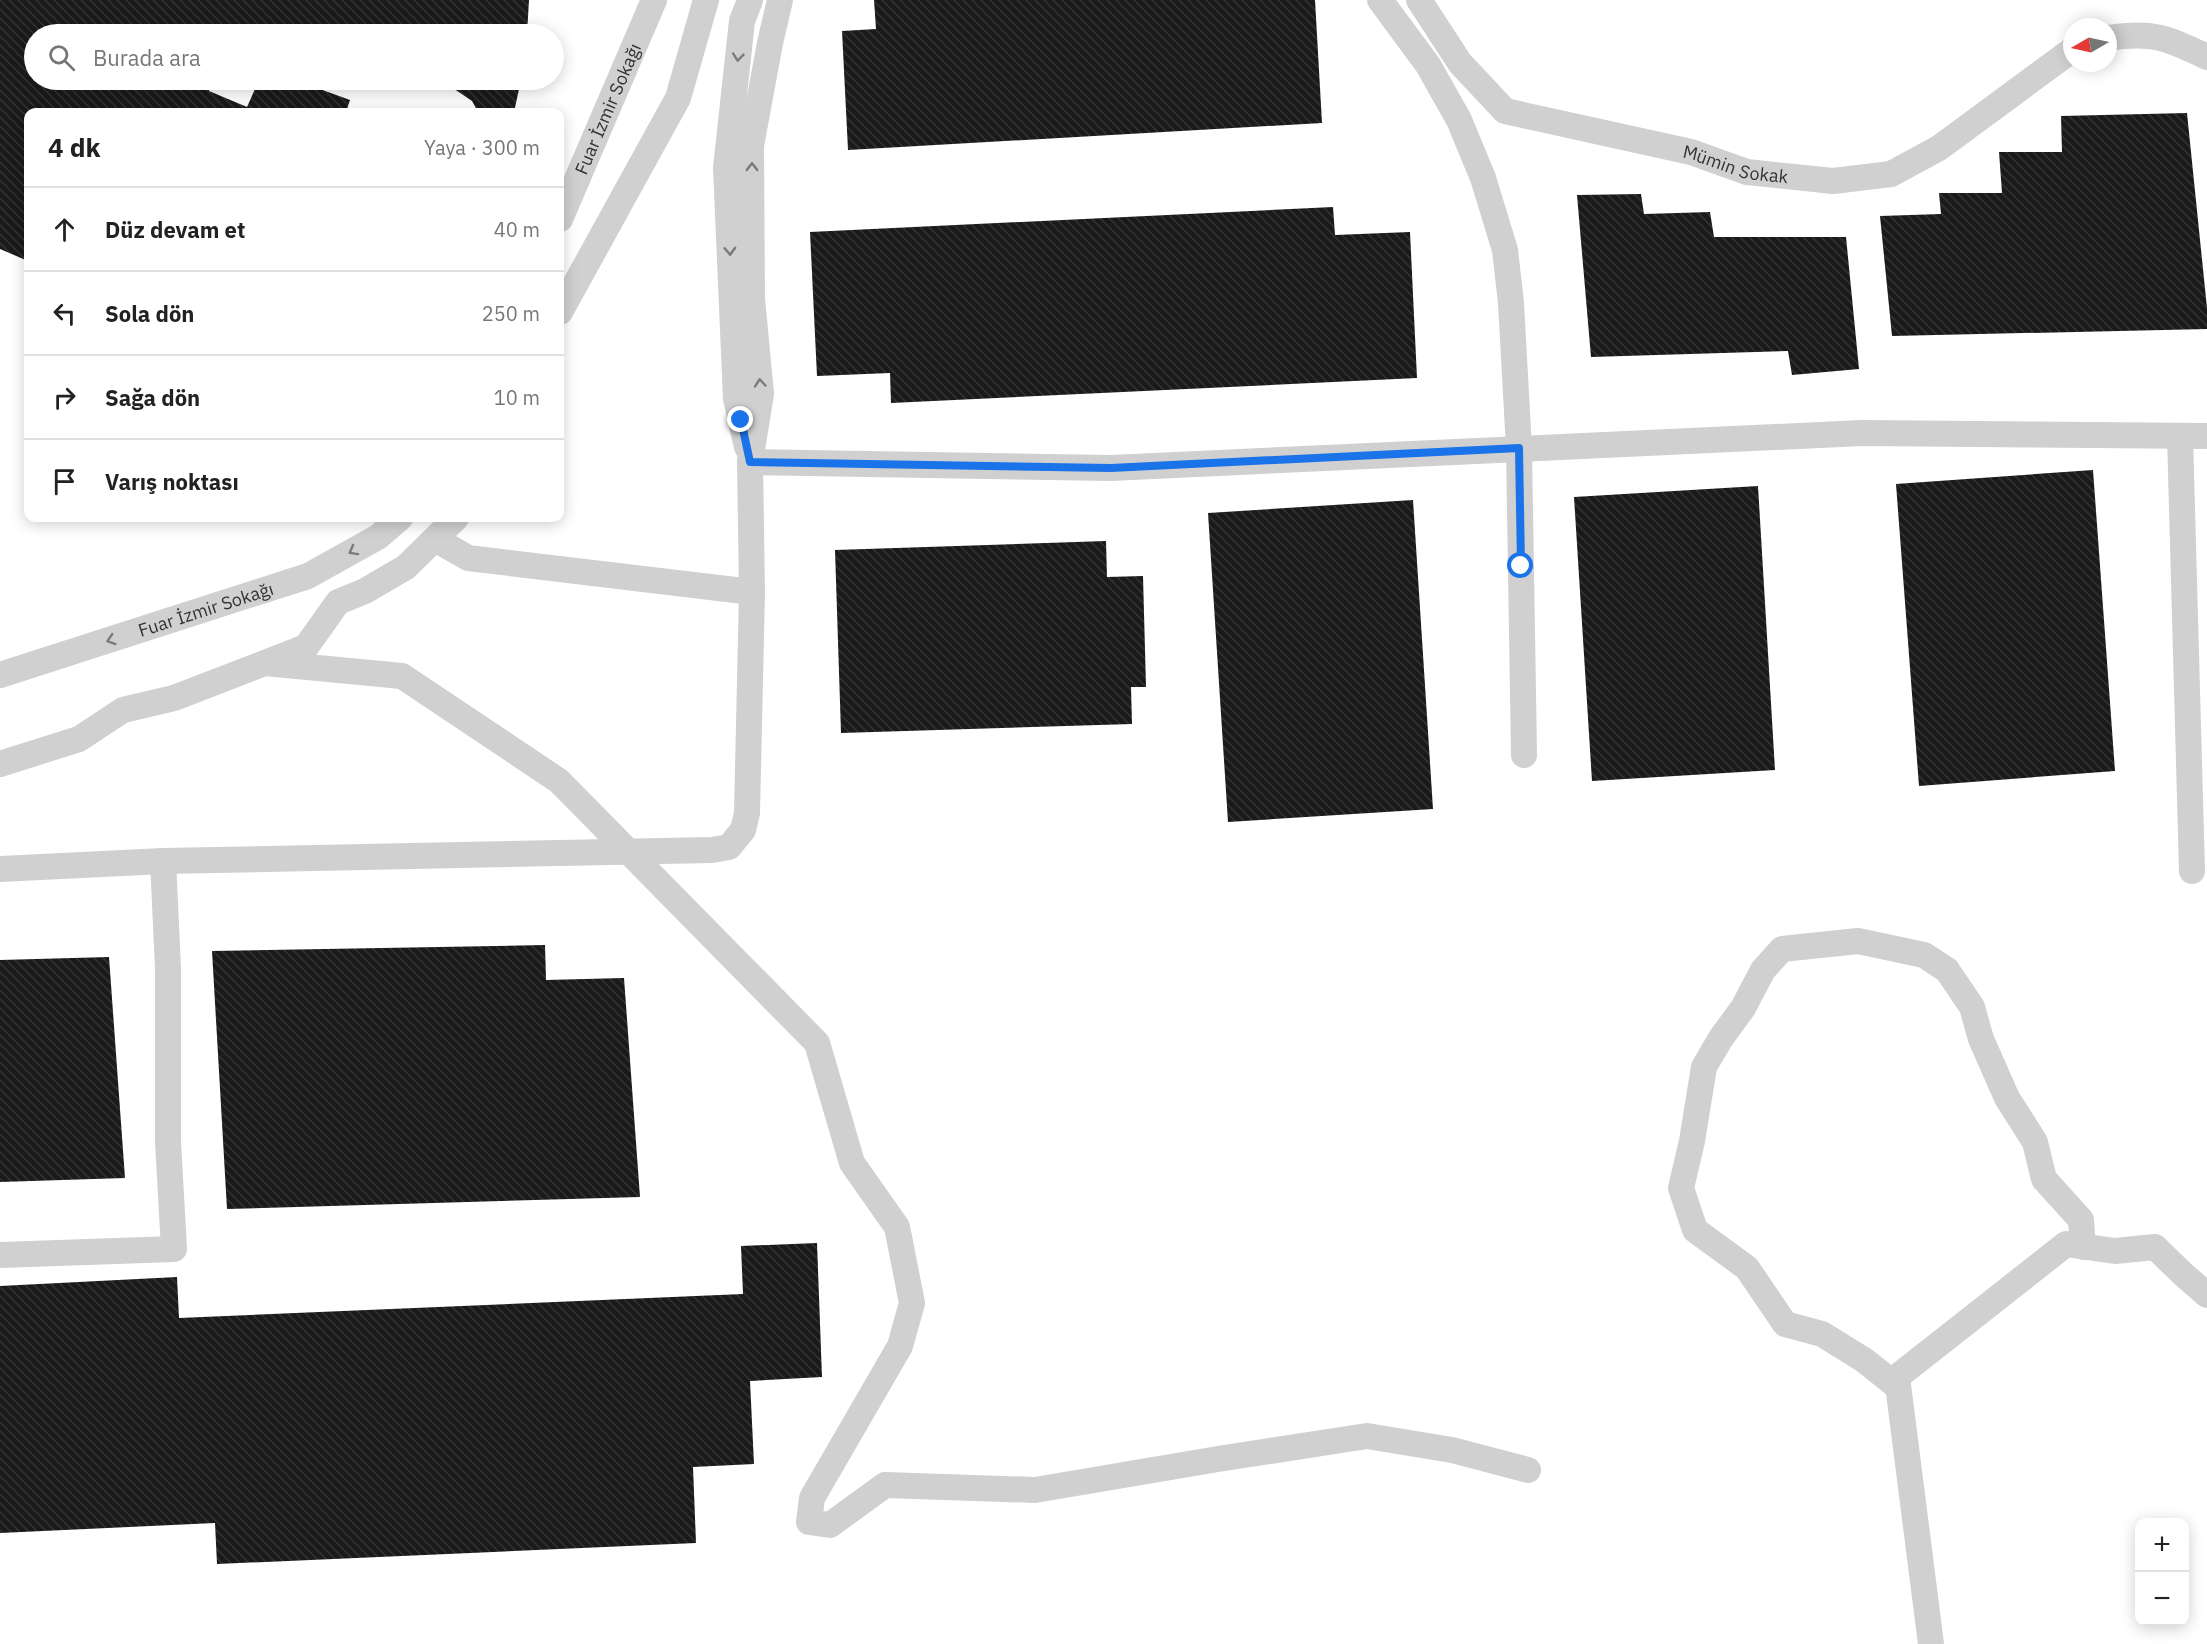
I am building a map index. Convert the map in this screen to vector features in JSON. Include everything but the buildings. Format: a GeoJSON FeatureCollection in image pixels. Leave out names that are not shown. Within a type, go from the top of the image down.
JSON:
{"type":"FeatureCollection","features":[{"type":"Feature","properties":{"kind":"street","name":"Fuar İzmir Sokağı"},"geometry":{"type":"LineString","coordinates":[[564,210],[654,0]]}},
{"type":"Feature","properties":{"kind":"street"},"geometry":{"type":"LineString","coordinates":[[564,305],[678,98],[706,0]]}},
{"type":"Feature","properties":{"kind":"street"},"geometry":{"type":"LineString","coordinates":[[750,0],[742,21],[726,168],[736,399],[750,462]]}},
{"type":"Feature","properties":{"kind":"street"},"geometry":{"type":"LineString","coordinates":[[0,869],[163,861],[729,848],[742,830],[747,813],[752,592],[750,462],[760,394],[752,299],[752,146],[780,0]]}},
{"type":"Feature","properties":{"kind":"street"},"geometry":{"type":"LineString","coordinates":[[1380,0],[1428,65],[1459,120],[1494,209],[1505,250],[1511,303],[1519,448],[1524,755]]}},
{"type":"Feature","properties":{"kind":"street","name":"Mümin Sokak"},"geometry":{"type":"LineString","coordinates":[[1419,0],[1460,63],[1504,111],[1691,153],[1747,172],[1833,182],[1891,174],[1939,148],[2063,57]]}},
{"type":"Feature","properties":{"kind":"street"},"geometry":{"type":"LineString","coordinates":[[2117,37],[2160,36],[2207,57]]}},
{"type":"Feature","properties":{"kind":"street"},"geometry":{"type":"LineString","coordinates":[[750,462],[1111,468],[1862,433],[2207,436]]}},
{"type":"Feature","properties":{"kind":"street"},"geometry":{"type":"LineString","coordinates":[[2180,436],[2192,871]]}},
{"type":"Feature","properties":{"kind":"street","name":"Fuar İzmir Sokağı"},"geometry":{"type":"LineString","coordinates":[[0,675],[308,576],[378,537],[395,522]]}},
{"type":"Feature","properties":{"kind":"street"},"geometry":{"type":"LineString","coordinates":[[0,764],[79,739],[123,710],[174,698],[306,647],[338,602],[365,591],[406,567],[452,522]]}},
{"type":"Feature","properties":{"kind":"street"},"geometry":{"type":"LineString","coordinates":[[435,539],[468,558],[752,592]]}},
{"type":"Feature","properties":{"kind":"street"},"geometry":{"type":"LineString","coordinates":[[265,663],[402,675],[559,781],[817,1043],[852,1163],[897,1227],[912,1303],[900,1346],[812,1498],[809,1522],[830,1526],[885,1485],[1035,1490],[1366,1437],[1452,1450],[1528,1470]]}},
{"type":"Feature","properties":{"kind":"street"},"geometry":{"type":"LineString","coordinates":[[0,1255],[174,1249],[168,1142],[168,968],[163,861]]}},
{"type":"Feature","properties":{"kind":"street"},"geometry":{"type":"LineString","coordinates":[[1898,1387],[1864,1360],[1822,1334],[1785,1324],[1747,1268],[1695,1230],[1681,1188],[1692,1141],[1704,1067],[1721,1038],[1743,1008],[1762,970],[1782,949],[1858,941],[1924,955],[1947,970],[1972,1007],[1981,1039],[2007,1098],[2035,1142],[2044,1179],[2081,1220],[2083,1247]]}},
{"type":"Feature","properties":{"kind":"street"},"geometry":{"type":"LineString","coordinates":[[1931,1644],[1897,1377],[2066,1244],[2115,1251],[2155,1246],[2207,1295]]}},
{"type":"Feature","properties":{"kind":"route"},"geometry":{"type":"LineString","coordinates":[[741,420],[750,462],[1111,468],[1519,448],[1521,566]]}}]}
